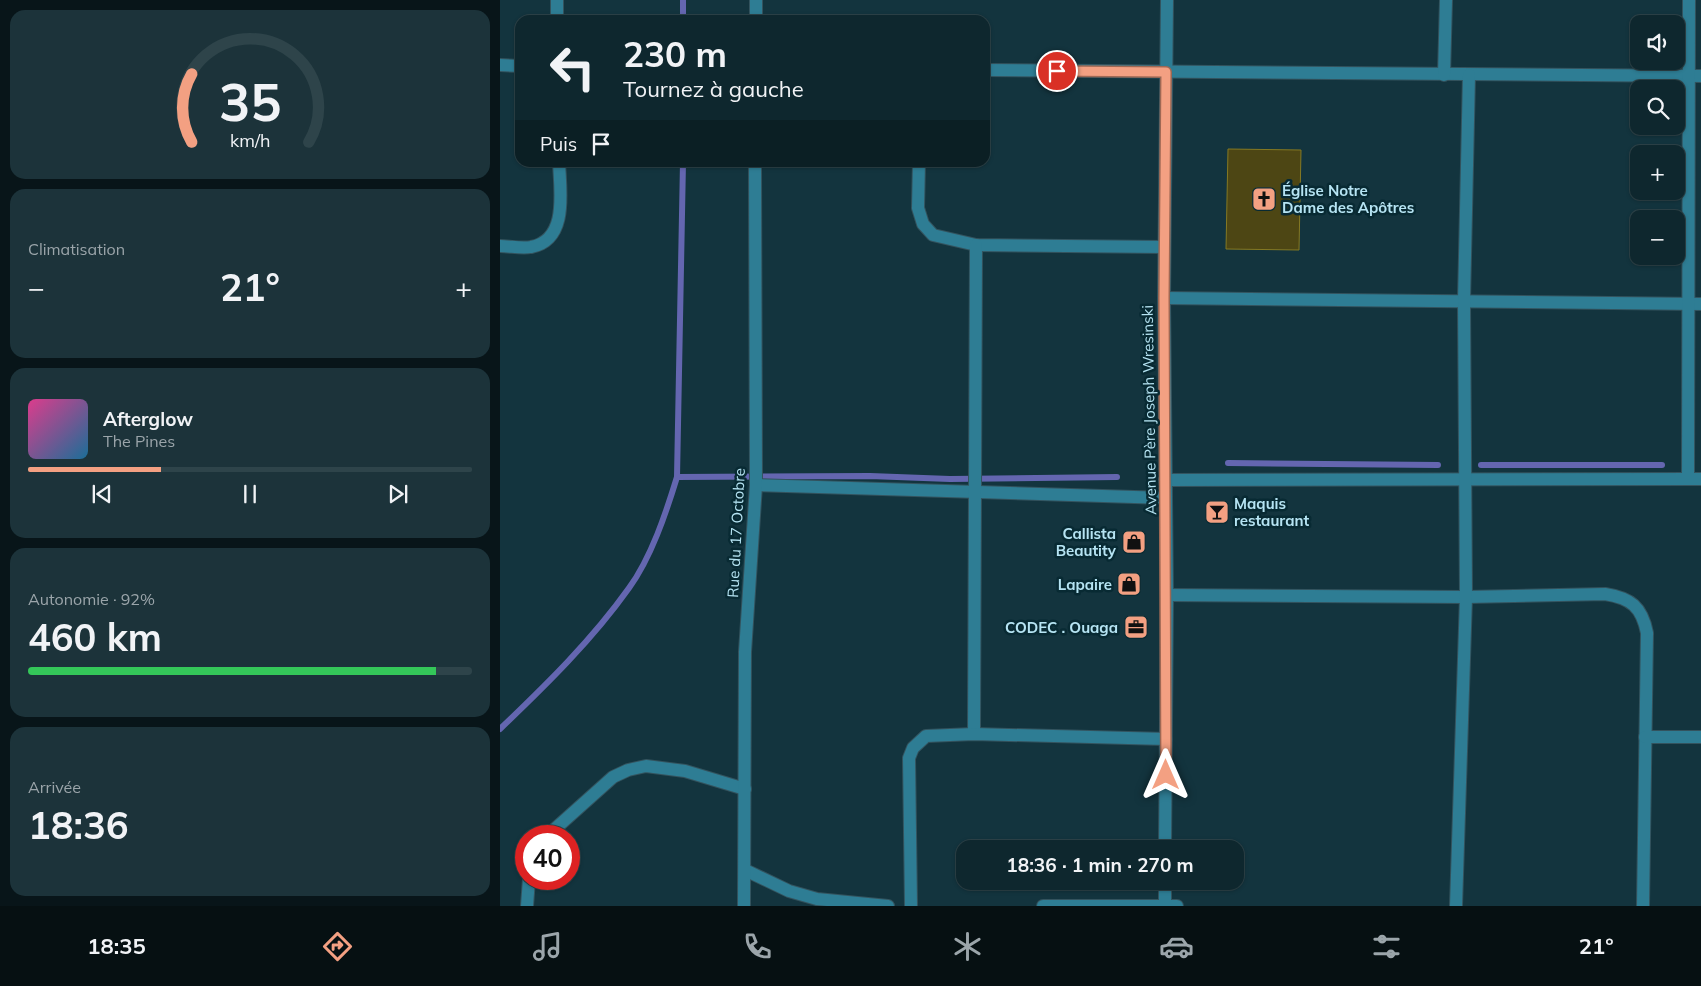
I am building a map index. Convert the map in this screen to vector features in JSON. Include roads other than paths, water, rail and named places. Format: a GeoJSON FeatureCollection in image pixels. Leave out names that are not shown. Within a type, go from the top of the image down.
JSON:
{"type":"FeatureCollection","features":[{"type":"Feature","properties":{"kind":"street"},"geometry":{"type":"LineString","coordinates":[[557,0],[557,15]]}},
{"type":"Feature","properties":{"kind":"street"},"geometry":{"type":"LineString","coordinates":[[756,0],[756,15]]}},
{"type":"Feature","properties":{"kind":"street","name":"Avenue Père Joseph Wresinski"},"geometry":{"type":"LineString","coordinates":[[1165,840],[1167,594],[1164,248],[1166,0]]}},
{"type":"Feature","properties":{"kind":"street"},"geometry":{"type":"LineString","coordinates":[[1444,75],[1446,0]]}},
{"type":"Feature","properties":{"kind":"street"},"geometry":{"type":"LineString","coordinates":[[1165,480],[1695,479],[1687,304],[1695,76],[1689,0]]}},
{"type":"Feature","properties":{"kind":"street"},"geometry":{"type":"LineString","coordinates":[[500,65],[515,66]]}},
{"type":"Feature","properties":{"kind":"street"},"geometry":{"type":"LineString","coordinates":[[990,70],[1695,76]]}},
{"type":"Feature","properties":{"kind":"street"},"geometry":{"type":"LineString","coordinates":[[1456,906],[1466,598],[1464,301],[1469,75]]}},
{"type":"Feature","properties":{"kind":"street"},"geometry":{"type":"LineString","coordinates":[[500,246],[530,248],[545,243],[558,224],[561,207],[559,167]]}},
{"type":"Feature","properties":{"kind":"street","name":"Rue du 17 Octobre"},"geometry":{"type":"LineString","coordinates":[[744,906],[745,652],[756,485],[755,167]]}},
{"type":"Feature","properties":{"kind":"street"},"geometry":{"type":"LineString","coordinates":[[919,167],[918,208],[923,224],[933,235],[976,244],[1164,248]]}},
{"type":"Feature","properties":{"kind":"street"},"geometry":{"type":"LineString","coordinates":[[974,734],[976,244]]}},
{"type":"Feature","properties":{"kind":"street"},"geometry":{"type":"LineString","coordinates":[[1164,298],[1701,304]]}},
{"type":"Feature","properties":{"kind":"street"},"geometry":{"type":"LineString","coordinates":[[756,485],[1166,498]]}},
{"type":"Feature","properties":{"kind":"street"},"geometry":{"type":"LineString","coordinates":[[1167,594],[1466,598],[1605,594],[1622,596],[1634,604],[1644,617],[1647,633],[1643,906]]}},
{"type":"Feature","properties":{"kind":"street"},"geometry":{"type":"LineString","coordinates":[[911,906],[909,758],[913,748],[926,736],[974,734],[1166,739]]}},
{"type":"Feature","properties":{"kind":"street"},"geometry":{"type":"LineString","coordinates":[[1645,738],[1701,737]]}},
{"type":"Feature","properties":{"kind":"street"},"geometry":{"type":"LineString","coordinates":[[559,825],[614,777],[628,770],[646,766],[684,771],[745,789]]}},
{"type":"Feature","properties":{"kind":"street"},"geometry":{"type":"LineString","coordinates":[[745,870],[789,890],[816,899],[888,906]]}},
{"type":"Feature","properties":{"kind":"street"},"geometry":{"type":"LineString","coordinates":[[527,906],[528,890]]}},
{"type":"Feature","properties":{"kind":"street"},"geometry":{"type":"LineString","coordinates":[[1165,890],[1165,906]]}},
{"type":"Feature","properties":{"kind":"street"},"geometry":{"type":"LineString","coordinates":[[1043,906],[1177,906]]}},
{"type":"Feature","properties":{"kind":"waterway"},"geometry":{"type":"LineString","coordinates":[[683,0],[683,15]]}},
{"type":"Feature","properties":{"kind":"waterway"},"geometry":{"type":"LineString","coordinates":[[500,729],[584,644],[629,588],[651,549],[673,491],[677,477],[683,167]]}},
{"type":"Feature","properties":{"kind":"waterway"},"geometry":{"type":"LineString","coordinates":[[1228,463],[1438,465]]}},
{"type":"Feature","properties":{"kind":"waterway"},"geometry":{"type":"LineString","coordinates":[[1481,465],[1662,465]]}},
{"type":"Feature","properties":{"kind":"waterway"},"geometry":{"type":"LineString","coordinates":[[677,477],[870,476],[950,479],[1117,477]]}},
{"type":"Feature","properties":{"kind":"place","name":"Église Notre Dame des Apôtres"},"geometry":{"type":"Point","coordinates":[1264,199]}},
{"type":"Feature","properties":{"kind":"place","name":"Maquis restaurant"},"geometry":{"type":"Point","coordinates":[1217,512]}},
{"type":"Feature","properties":{"kind":"place","name":"Callista Beautity"},"geometry":{"type":"Point","coordinates":[1134,542]}},
{"type":"Feature","properties":{"kind":"place","name":"Lapaire"},"geometry":{"type":"Point","coordinates":[1129,584]}},
{"type":"Feature","properties":{"kind":"place","name":"CODEC . Ouaga"},"geometry":{"type":"Point","coordinates":[1136,627]}}]}
